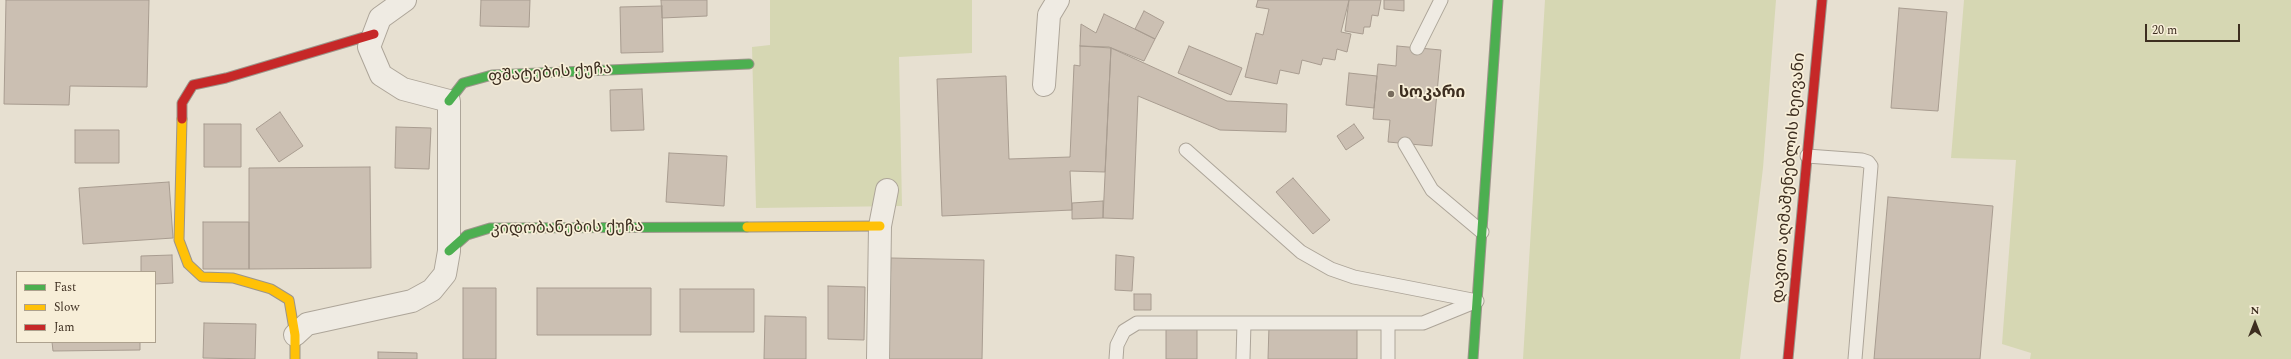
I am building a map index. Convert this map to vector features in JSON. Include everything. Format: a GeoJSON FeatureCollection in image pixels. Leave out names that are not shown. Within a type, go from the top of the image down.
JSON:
{"type":"FeatureCollection","features":[{"type":"Feature","properties":{"kind":"main road"},"geometry":{"type":"LineString","coordinates":[[1473,359],[1498,0]]}},
{"type":"Feature","properties":{"kind":"main road","name":"დავით აღმაშენებლის ხეივანი"},"geometry":{"type":"LineString","coordinates":[[1788,359],[1822,0]]}},
{"type":"Feature","properties":{"kind":"main road"},"geometry":{"type":"LineString","coordinates":[[295,359],[295,335],[289,300],[271,289],[233,278],[202,277],[188,264],[179,240],[182,103],[194,85],[226,78],[374,34]]}},
{"type":"Feature","properties":{"kind":"main road","name":"ფშატების ქუჩა"},"geometry":{"type":"LineString","coordinates":[[449,101],[463,83],[492,75],[749,64]]}},
{"type":"Feature","properties":{"kind":"main road","name":"კიდობანების ქუჩა"},"geometry":{"type":"LineString","coordinates":[[449,251],[467,236],[490,228],[880,226]]}},
{"type":"Feature","properties":{"kind":"street"},"geometry":{"type":"LineString","coordinates":[[295,335],[307,324],[412,301],[432,290],[445,274],[449,251],[449,101],[403,89],[381,75],[369,47],[380,18],[405,0]]}},
{"type":"Feature","properties":{"kind":"street"},"geometry":{"type":"LineString","coordinates":[[1044,85],[1049,15],[1058,0]]}},
{"type":"Feature","properties":{"kind":"street"},"geometry":{"type":"LineString","coordinates":[[878,359],[880,226],[887,190]]}},
{"type":"Feature","properties":{"kind":"lane"},"geometry":{"type":"LineString","coordinates":[[1417,48],[1441,0]]}},
{"type":"Feature","properties":{"kind":"lane"},"geometry":{"type":"LineString","coordinates":[[1405,144],[1432,190],[1482,232]]}},
{"type":"Feature","properties":{"kind":"lane"},"geometry":{"type":"LineString","coordinates":[[1186,150],[1301,252],[1331,269],[1354,277],[1477,301]]}},
{"type":"Feature","properties":{"kind":"lane"},"geometry":{"type":"LineString","coordinates":[[1807,156],[1862,160],[1868,162],[1871,166],[1855,359]]}},
{"type":"Feature","properties":{"kind":"lane"},"geometry":{"type":"LineString","coordinates":[[1116,359],[1117,345],[1124,331],[1137,323],[1423,323],[1477,301]]}},
{"type":"Feature","properties":{"kind":"lane"},"geometry":{"type":"LineString","coordinates":[[1243,359],[1244,323]]}},
{"type":"Feature","properties":{"kind":"lane"},"geometry":{"type":"LineString","coordinates":[[1388,324],[1388,359]]}},
{"type":"Feature","properties":{"kind":"green space"},"geometry":{"type":"Polygon","coordinates":[[[770,0],[972,0],[972,53],[899,57],[902,206],[756,208],[752,47],[770,45],[770,0]]]}},
{"type":"Feature","properties":{"kind":"green space"},"geometry":{"type":"Polygon","coordinates":[[[1545,0],[1776,0],[1763,168],[1740,359],[1523,359],[1545,0]]]}},
{"type":"Feature","properties":{"kind":"green space"},"geometry":{"type":"Polygon","coordinates":[[[1964,0],[2291,0],[2291,359],[2030,359],[2031,353],[2002,344],[2016,160],[1951,158],[1964,0]]]}},
{"type":"Feature","properties":{"kind":"building"},"geometry":{"type":"Polygon","coordinates":[[[6,0],[149,0],[147,87],[70,86],[69,105],[4,104],[6,0]]]}},
{"type":"Feature","properties":{"kind":"building"},"geometry":{"type":"Polygon","coordinates":[[[481,0],[530,0],[529,27],[480,26],[481,0]]]}},
{"type":"Feature","properties":{"kind":"building"},"geometry":{"type":"Polygon","coordinates":[[[661,0],[707,0],[707,16],[662,18],[661,0]]]}},
{"type":"Feature","properties":{"kind":"building"},"geometry":{"type":"Polygon","coordinates":[[[1258,0],[1349,0],[1341,32],[1351,34],[1347,52],[1337,49],[1335,60],[1323,58],[1321,65],[1302,60],[1299,74],[1280,70],[1277,84],[1245,77],[1256,33],[1263,35],[1269,9],[1256,7],[1258,0]]]}},
{"type":"Feature","properties":{"kind":"building"},"geometry":{"type":"Polygon","coordinates":[[[1349,0],[1381,0],[1378,16],[1372,15],[1370,27],[1364,27],[1363,34],[1345,31],[1349,0]]]}},
{"type":"Feature","properties":{"kind":"building"},"geometry":{"type":"Polygon","coordinates":[[[1384,0],[1404,0],[1404,11],[1384,9],[1384,0]]]}},
{"type":"Feature","properties":{"kind":"building"},"geometry":{"type":"Polygon","coordinates":[[[662,6],[663,52],[621,53],[620,7],[662,6]]]}},
{"type":"Feature","properties":{"kind":"building"},"geometry":{"type":"Polygon","coordinates":[[[1899,8],[1947,12],[1938,111],[1891,108],[1899,8]]]}},
{"type":"Feature","properties":{"kind":"building"},"geometry":{"type":"Polygon","coordinates":[[[1144,11],[1164,22],[1155,39],[1135,29],[1144,11]]]}},
{"type":"Feature","properties":{"kind":"building"},"geometry":{"type":"Polygon","coordinates":[[[1104,14],[1155,39],[1144,61],[1109,47],[1080,46],[1081,24],[1096,33],[1104,14]]]}},
{"type":"Feature","properties":{"kind":"building"},"geometry":{"type":"Polygon","coordinates":[[[1080,46],[1111,48],[1105,172],[1070,171],[1072,210],[942,216],[937,79],[1006,76],[1009,159],[1070,157],[1074,65],[1080,66],[1080,46]]]}},
{"type":"Feature","properties":{"kind":"building"},"geometry":{"type":"Polygon","coordinates":[[[1189,46],[1242,68],[1231,95],[1178,73],[1189,46]]]}},
{"type":"Feature","properties":{"kind":"building"},"geometry":{"type":"Polygon","coordinates":[[[1397,46],[1441,50],[1432,146],[1388,142],[1390,120],[1373,119],[1378,64],[1396,66],[1397,46]]]}},
{"type":"Feature","properties":{"kind":"building"},"geometry":{"type":"Polygon","coordinates":[[[1111,48],[1227,101],[1287,104],[1286,132],[1220,130],[1138,96],[1133,219],[1103,218],[1111,48]]]}},
{"type":"Feature","properties":{"kind":"building"},"geometry":{"type":"Polygon","coordinates":[[[1349,73],[1377,76],[1374,108],[1346,105],[1349,73]]]}},
{"type":"Feature","properties":{"kind":"building"},"geometry":{"type":"Polygon","coordinates":[[[642,89],[644,130],[611,131],[610,90],[642,89]]]}},
{"type":"Feature","properties":{"kind":"building"},"geometry":{"type":"Polygon","coordinates":[[[280,112],[303,146],[279,162],[256,129],[280,112]]]}},
{"type":"Feature","properties":{"kind":"building"},"geometry":{"type":"Polygon","coordinates":[[[204,124],[241,124],[241,167],[204,167],[204,124]]]}},
{"type":"Feature","properties":{"kind":"building"},"geometry":{"type":"Polygon","coordinates":[[[1354,124],[1364,138],[1346,150],[1337,136],[1354,124]]]}},
{"type":"Feature","properties":{"kind":"building"},"geometry":{"type":"Polygon","coordinates":[[[396,127],[431,128],[429,169],[395,168],[396,127]]]}},
{"type":"Feature","properties":{"kind":"building"},"geometry":{"type":"Polygon","coordinates":[[[75,130],[119,130],[119,163],[75,163],[75,130]]]}},
{"type":"Feature","properties":{"kind":"building"},"geometry":{"type":"Polygon","coordinates":[[[669,153],[727,156],[724,206],[666,202],[669,153]]]}},
{"type":"Feature","properties":{"kind":"building"},"geometry":{"type":"Polygon","coordinates":[[[370,167],[371,268],[249,269],[249,168],[370,167]]]}},
{"type":"Feature","properties":{"kind":"building"},"geometry":{"type":"Polygon","coordinates":[[[1293,178],[1330,220],[1313,234],[1276,192],[1293,178]]]}},
{"type":"Feature","properties":{"kind":"building"},"geometry":{"type":"Polygon","coordinates":[[[169,182],[173,238],[83,244],[79,188],[169,182]]]}},
{"type":"Feature","properties":{"kind":"building"},"geometry":{"type":"Polygon","coordinates":[[[1888,197],[1993,206],[1980,359],[1874,359],[1888,197]]]}},
{"type":"Feature","properties":{"kind":"building"},"geometry":{"type":"Polygon","coordinates":[[[1103,201],[1103,218],[1072,219],[1072,203],[1103,201]]]}},
{"type":"Feature","properties":{"kind":"building"},"geometry":{"type":"Polygon","coordinates":[[[203,222],[249,222],[249,269],[203,269],[203,222]]]}},
{"type":"Feature","properties":{"kind":"building"},"geometry":{"type":"Polygon","coordinates":[[[172,255],[173,283],[156,284],[156,271],[141,271],[141,256],[172,255]]]}},
{"type":"Feature","properties":{"kind":"building"},"geometry":{"type":"Polygon","coordinates":[[[1116,255],[1134,257],[1132,291],[1115,290],[1116,255]]]}},
{"type":"Feature","properties":{"kind":"building"},"geometry":{"type":"Polygon","coordinates":[[[891,258],[984,260],[982,359],[888,359],[891,258]]]}},
{"type":"Feature","properties":{"kind":"building"},"geometry":{"type":"Polygon","coordinates":[[[828,286],[865,287],[864,340],[828,339],[828,286]]]}},
{"type":"Feature","properties":{"kind":"building"},"geometry":{"type":"Polygon","coordinates":[[[463,288],[496,288],[496,359],[463,359],[463,288]]]}},
{"type":"Feature","properties":{"kind":"building"},"geometry":{"type":"Polygon","coordinates":[[[537,288],[651,288],[651,335],[537,335],[537,288]]]}},
{"type":"Feature","properties":{"kind":"building"},"geometry":{"type":"Polygon","coordinates":[[[680,289],[754,289],[754,332],[680,332],[680,289]]]}},
{"type":"Feature","properties":{"kind":"building"},"geometry":{"type":"Polygon","coordinates":[[[1134,294],[1151,294],[1151,310],[1134,310],[1134,294]]]}},
{"type":"Feature","properties":{"kind":"building"},"geometry":{"type":"Polygon","coordinates":[[[765,316],[806,317],[806,359],[764,359],[765,316]]]}},
{"type":"Feature","properties":{"kind":"building"},"geometry":{"type":"Polygon","coordinates":[[[204,323],[256,324],[255,359],[203,358],[204,323]]]}},
{"type":"Feature","properties":{"kind":"building"},"geometry":{"type":"Polygon","coordinates":[[[1269,326],[1357,327],[1357,359],[1268,359],[1269,326]]]}},
{"type":"Feature","properties":{"kind":"building"},"geometry":{"type":"Polygon","coordinates":[[[1166,328],[1197,329],[1197,359],[1166,359],[1166,328]]]}},
{"type":"Feature","properties":{"kind":"building"},"geometry":{"type":"Polygon","coordinates":[[[52,343],[140,343],[140,350],[53,351],[52,343]]]}},
{"type":"Feature","properties":{"kind":"building"},"geometry":{"type":"Polygon","coordinates":[[[378,352],[417,353],[417,359],[378,359],[378,352]]]}},
{"type":"Feature","properties":{"kind":"traffic: fast"},"geometry":{"type":"LineString","coordinates":[[1473,359],[1498,0]]}},
{"type":"Feature","properties":{"kind":"traffic: fast"},"geometry":{"type":"LineString","coordinates":[[449,101],[463,83],[492,75],[749,64]]}},
{"type":"Feature","properties":{"kind":"traffic: fast"},"geometry":{"type":"LineString","coordinates":[[449,251],[467,235],[490,228],[747,227]]}},
{"type":"Feature","properties":{"kind":"traffic: slow"},"geometry":{"type":"LineString","coordinates":[[182,119],[179,240],[188,264],[202,277],[233,278],[271,289],[289,300],[295,335],[295,359]]}},
{"type":"Feature","properties":{"kind":"traffic: slow"},"geometry":{"type":"LineString","coordinates":[[747,227],[880,226]]}},
{"type":"Feature","properties":{"kind":"traffic: jam"},"geometry":{"type":"LineString","coordinates":[[1788,359],[1822,0]]}},
{"type":"Feature","properties":{"kind":"traffic: jam"},"geometry":{"type":"LineString","coordinates":[[182,119],[182,103],[193,85],[226,78],[374,34]]}},
{"type":"Feature","properties":{"kind":"place","name":"სოკარი"},"geometry":{"type":"Point","coordinates":[1391,94]}}]}
